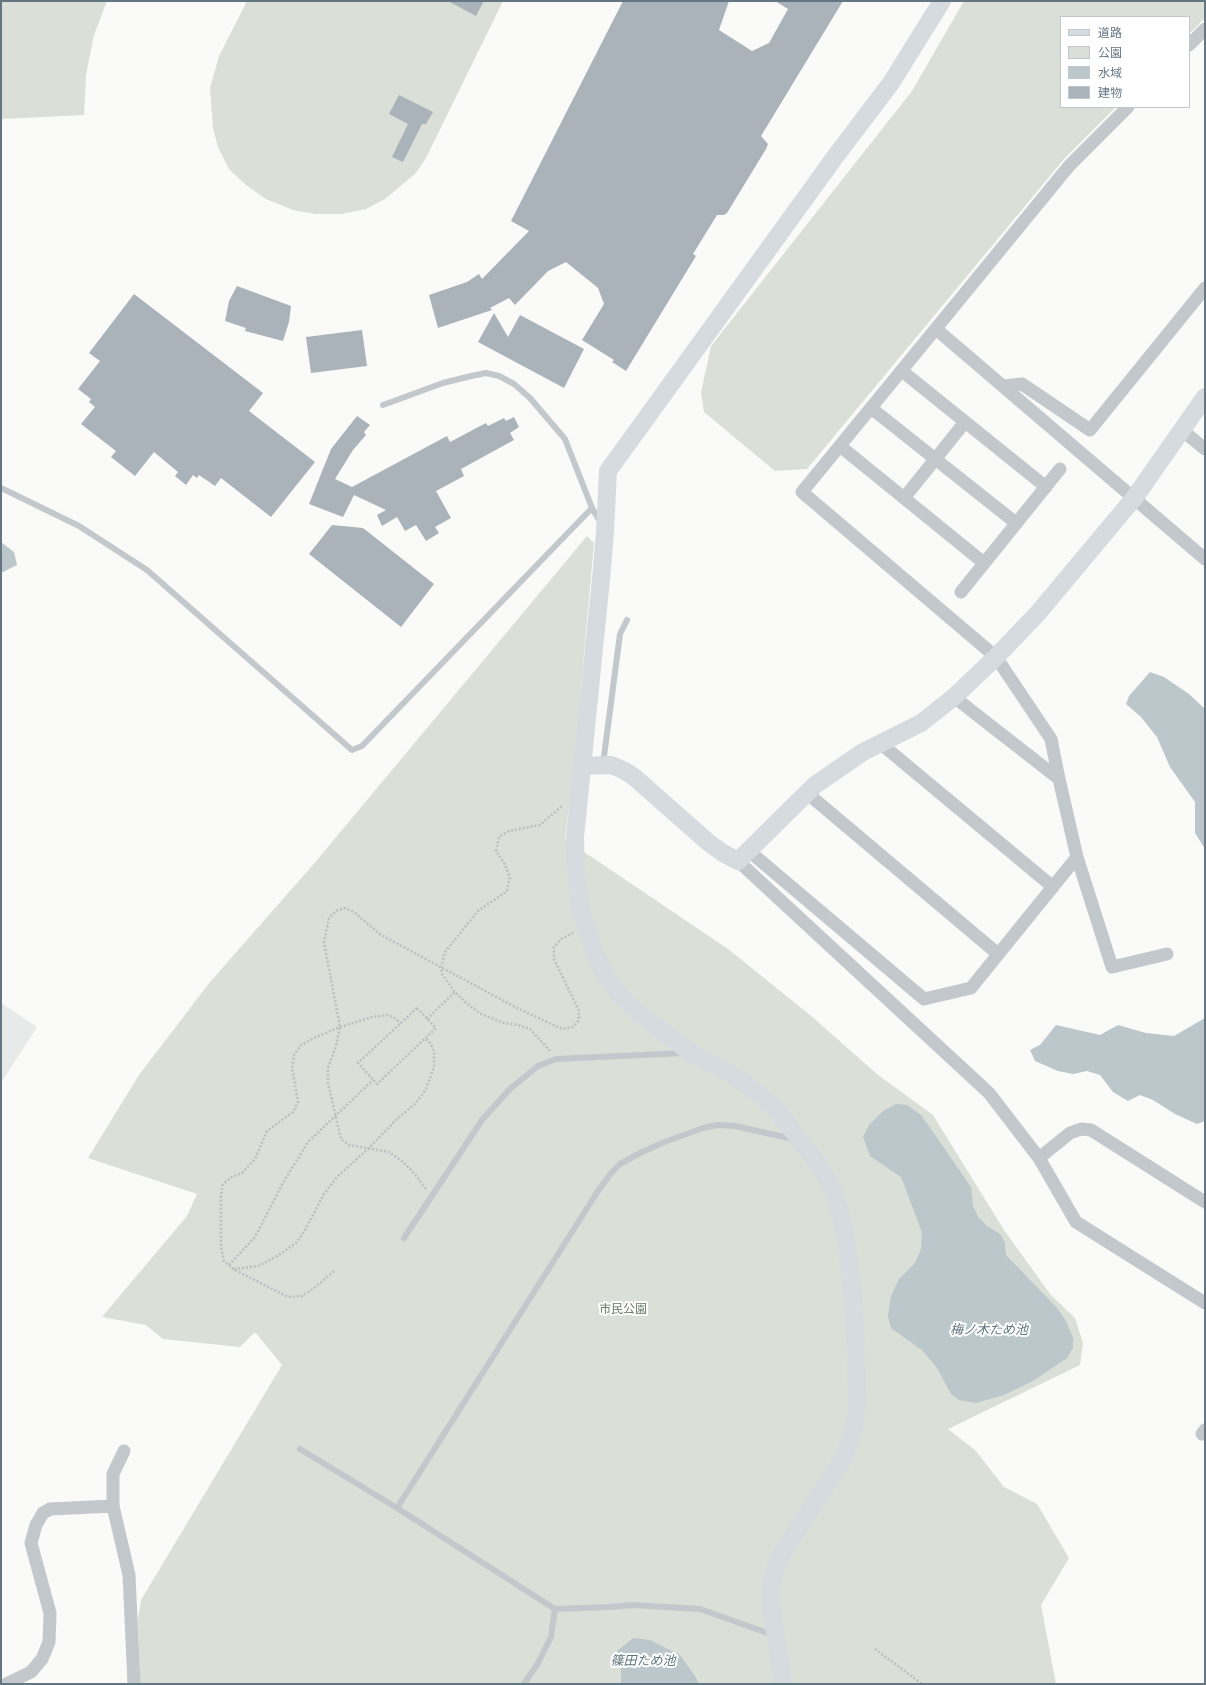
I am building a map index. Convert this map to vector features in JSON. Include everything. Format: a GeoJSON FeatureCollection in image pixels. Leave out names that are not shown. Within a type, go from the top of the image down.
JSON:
{"type":"FeatureCollection","features":[{"type":"Feature","properties":{"kind":"street"},"geometry":{"type":"LineString","coordinates":[[783,1684],[771,1605],[772,1586],[776,1566],[782,1553],[843,1459],[855,1424],[857,1402],[853,1297],[841,1216],[834,1192],[819,1165],[775,1108],[749,1086],[723,1069],[691,1053],[635,1010],[619,994],[605,974],[580,911],[576,875],[575,837],[581,789],[605,532],[608,471],[835,157],[891,83],[942,1]]}},
{"type":"Feature","properties":{"kind":"street"},"geometry":{"type":"LineString","coordinates":[[1190,45],[1205,29]]}},
{"type":"Feature","properties":{"kind":"street"},"geometry":{"type":"LineString","coordinates":[[1127,108],[1069,166],[802,492],[996,657],[1051,739],[1077,857],[1112,967],[1167,954]]}},
{"type":"Feature","properties":{"kind":"street"},"geometry":{"type":"LineString","coordinates":[[1003,386],[1022,384],[1090,430],[1205,288]]}},
{"type":"Feature","properties":{"kind":"street"},"geometry":{"type":"LineString","coordinates":[[936,329],[1205,558]]}},
{"type":"Feature","properties":{"kind":"street"},"geometry":{"type":"LineString","coordinates":[[902,371],[1046,487]]}},
{"type":"Feature","properties":{"kind":"street"},"geometry":{"type":"LineString","coordinates":[[743,856],[815,785],[864,752],[921,723],[954,697],[996,657],[1038,613],[1135,497],[1205,397]]}},
{"type":"Feature","properties":{"kind":"street"},"geometry":{"type":"LineString","coordinates":[[871,408],[1016,523]]}},
{"type":"Feature","properties":{"kind":"street"},"geometry":{"type":"LineString","coordinates":[[904,498],[965,422]]}},
{"type":"Feature","properties":{"kind":"street"},"geometry":{"type":"LineString","coordinates":[[1182,430],[1205,449]]}},
{"type":"Feature","properties":{"kind":"street"},"geometry":{"type":"LineString","coordinates":[[840,446],[984,563]]}},
{"type":"Feature","properties":{"kind":"street"},"geometry":{"type":"LineString","coordinates":[[961,592],[1060,469]]}},
{"type":"Feature","properties":{"kind":"street"},"geometry":{"type":"LineString","coordinates":[[954,697],[1059,779]]}},
{"type":"Feature","properties":{"kind":"street"},"geometry":{"type":"LineString","coordinates":[[880,743],[1053,887]]}},
{"type":"Feature","properties":{"kind":"street"},"geometry":{"type":"LineString","coordinates":[[583,766],[611,765],[633,776],[709,843],[723,853],[743,856],[924,999],[971,988],[1077,857]]}},
{"type":"Feature","properties":{"kind":"street"},"geometry":{"type":"LineString","coordinates":[[807,793],[998,954]]}},
{"type":"Feature","properties":{"kind":"street"},"geometry":{"type":"LineString","coordinates":[[743,856],[989,1093],[1039,1158],[1076,1222],[1205,1303]]}},
{"type":"Feature","properties":{"kind":"street"},"geometry":{"type":"LineString","coordinates":[[1039,1158],[1070,1133],[1081,1129],[1091,1130],[1205,1202]]}},
{"type":"Feature","properties":{"kind":"street"},"geometry":{"type":"LineString","coordinates":[[124,1450],[113,1474],[113,1506],[130,1575],[134,1684]]}},
{"type":"Feature","properties":{"kind":"street"},"geometry":{"type":"LineString","coordinates":[[6,1684],[31,1672],[42,1659],[49,1642],[50,1613],[31,1543],[36,1525],[43,1513],[50,1509],[113,1506]]}},
{"type":"Feature","properties":{"kind":"lane"},"geometry":{"type":"LineString","coordinates":[[383,405],[443,383],[486,373],[499,376],[514,384],[530,398],[565,439],[592,508],[605,532]]}},
{"type":"Feature","properties":{"kind":"lane"},"geometry":{"type":"LineString","coordinates":[[1,488],[79,526],[147,570],[352,750],[362,746],[592,508]]}},
{"type":"Feature","properties":{"kind":"lane"},"geometry":{"type":"LineString","coordinates":[[603,766],[620,634],[627,620]]}},
{"type":"Feature","properties":{"kind":"lane"},"geometry":{"type":"LineString","coordinates":[[404,1238],[482,1120],[510,1089],[538,1066],[556,1059],[691,1053]]}},
{"type":"Feature","properties":{"kind":"lane"},"geometry":{"type":"LineString","coordinates":[[397,1508],[598,1191],[620,1164],[642,1152],[702,1128],[718,1125],[735,1126],[800,1140]]}},
{"type":"Feature","properties":{"kind":"lane"},"geometry":{"type":"LineString","coordinates":[[300,1449],[397,1508],[555,1609],[633,1605],[700,1609],[776,1636]]}},
{"type":"Feature","properties":{"kind":"lane"},"geometry":{"type":"LineString","coordinates":[[524,1684],[538,1663],[551,1636],[555,1609]]}},
{"type":"Feature","properties":{"kind":"path"},"geometry":{"type":"LineString","coordinates":[[556,1059],[530,1029],[504,1023],[481,1014],[455,992],[442,974],[441,967],[445,952],[478,911],[507,891],[510,877],[496,850],[499,837],[509,831],[540,824],[581,789]]}},
{"type":"Feature","properties":{"kind":"path"},"geometry":{"type":"LineString","coordinates":[[431,1197],[418,1178],[402,1161],[388,1152],[349,1145],[342,1139],[337,1115],[330,1095],[328,1068],[336,1046],[340,1027],[324,942],[329,918],[336,911],[344,908],[354,912],[381,935],[551,1025],[562,1029],[573,1027],[579,1020],[579,1010],[554,959],[554,947],[561,939],[586,927]]}},
{"type":"Feature","properties":{"kind":"path"},"geometry":{"type":"LineString","coordinates":[[427,1019],[455,992]]}},
{"type":"Feature","properties":{"kind":"path"},"geometry":{"type":"LineString","coordinates":[[417,1008],[436,1028],[377,1084],[358,1063],[401,1023],[417,1008]]}},
{"type":"Feature","properties":{"kind":"path"},"geometry":{"type":"LineString","coordinates":[[334,1272],[302,1296],[288,1297],[233,1269],[224,1261],[221,1246],[221,1195],[223,1184],[246,1169],[255,1159],[267,1131],[293,1112],[298,1102],[292,1068],[294,1055],[301,1045],[316,1036],[340,1027],[372,1018],[387,1015],[393,1017],[401,1023]]}},
{"type":"Feature","properties":{"kind":"path"},"geometry":{"type":"LineString","coordinates":[[233,1269],[258,1266],[279,1255],[296,1243],[305,1230],[324,1194],[337,1177],[369,1148],[396,1120],[416,1103],[426,1090],[434,1066],[434,1052],[431,1044],[425,1038]]}},
{"type":"Feature","properties":{"kind":"path"},"geometry":{"type":"LineString","coordinates":[[229,1265],[255,1237],[284,1180],[308,1142],[373,1080]]}},
{"type":"Feature","properties":{"kind":"path"},"geometry":{"type":"LineString","coordinates":[[875,1649],[922,1684]]}},
{"type":"Feature","properties":{"kind":"shaded area"},"geometry":{"type":"Polygon","coordinates":[[[1,1003],[37,1027],[1,1083],[1,1003]]]}},
{"type":"Feature","properties":{"kind":"green space"},"geometry":{"type":"Polygon","coordinates":[[[1,1],[107,1],[94,35],[86,75],[84,115],[1,119],[1,1]]]}},
{"type":"Feature","properties":{"kind":"green space"},"geometry":{"type":"Polygon","coordinates":[[[247,1],[503,1],[426,158],[416,173],[385,199],[366,209],[342,214],[316,214],[293,210],[266,199],[246,185],[229,169],[218,147],[213,128],[210,88],[219,56],[247,1]]]}},
{"type":"Feature","properties":{"kind":"green space"},"geometry":{"type":"Polygon","coordinates":[[[964,1],[1205,1],[1205,18],[1190,33],[1190,16],[1060,16],[1060,108],[1115,108],[1064,159],[807,469],[775,471],[704,412],[701,393],[711,346],[912,91],[964,1]]]}},
{"type":"Feature","properties":{"kind":"green space","name":"市民公園"},"geometry":{"type":"Polygon","coordinates":[[[587,536],[594,543],[574,766],[565,839],[728,949],[810,1015],[878,1075],[933,1115],[1004,1230],[1050,1294],[1075,1318],[1083,1343],[1080,1365],[948,1429],[975,1450],[1004,1487],[1037,1504],[1069,1558],[1041,1605],[1056,1684],[140,1684],[138,1620],[141,1600],[282,1365],[255,1332],[240,1347],[163,1339],[146,1325],[102,1317],[187,1216],[197,1194],[88,1158],[139,1075],[210,982],[312,866],[587,536]]]}},
{"type":"Feature","properties":{"kind":"water"},"geometry":{"type":"Polygon","coordinates":[[[1,542],[14,552],[17,565],[1,573],[1,542]]]}},
{"type":"Feature","properties":{"kind":"water"},"geometry":{"type":"Polygon","coordinates":[[[1150,672],[1164,677],[1189,694],[1205,709],[1205,849],[1195,833],[1195,802],[1170,767],[1157,737],[1141,717],[1126,704],[1129,696],[1150,672]]]}},
{"type":"Feature","properties":{"kind":"water"},"geometry":{"type":"Polygon","coordinates":[[[1205,1018],[1205,1121],[1197,1124],[1175,1114],[1153,1100],[1140,1095],[1128,1101],[1113,1092],[1100,1075],[1087,1071],[1073,1074],[1058,1071],[1035,1061],[1030,1050],[1040,1045],[1056,1025],[1100,1035],[1118,1025],[1146,1033],[1174,1036],[1205,1018]]]}},
{"type":"Feature","properties":{"kind":"water","name":"梅ノ木ため池"},"geometry":{"type":"Polygon","coordinates":[[[896,1104],[907,1105],[921,1115],[971,1187],[973,1206],[978,1217],[987,1226],[1000,1234],[1005,1243],[1006,1255],[1057,1308],[1066,1321],[1073,1338],[1073,1348],[1067,1358],[1033,1381],[1004,1395],[976,1403],[959,1400],[951,1394],[937,1368],[923,1351],[891,1328],[888,1316],[891,1296],[899,1279],[915,1263],[921,1249],[922,1232],[901,1177],[870,1156],[863,1137],[869,1125],[883,1111],[896,1104]]]}},
{"type":"Feature","properties":{"kind":"water","name":"篠田ため池"},"geometry":{"type":"Polygon","coordinates":[[[633,1638],[650,1640],[680,1655],[699,1684],[621,1684],[621,1666],[617,1651],[633,1638]]]}},
{"type":"Feature","properties":{"kind":"building"},"geometry":{"type":"Polygon","coordinates":[[[448,1],[484,1],[476,16],[448,1]]]}},
{"type":"Feature","properties":{"kind":"building"},"geometry":{"type":"Polygon","coordinates":[[[623,1],[729,1],[719,30],[752,51],[769,43],[788,9],[775,1],[843,1],[761,136],[768,144],[766,149],[727,213],[724,215],[717,215],[693,254],[696,256],[626,371],[612,362],[614,360],[582,340],[604,304],[598,288],[566,262],[548,271],[515,305],[509,298],[490,308],[492,310],[438,328],[429,295],[467,282],[479,274],[482,279],[529,231],[511,221],[623,1]]]}},
{"type":"Feature","properties":{"kind":"building"},"geometry":{"type":"Polygon","coordinates":[[[399,95],[433,112],[426,124],[422,124],[403,162],[392,157],[408,124],[389,114],[399,95]]]}},
{"type":"Feature","properties":{"kind":"building"},"geometry":{"type":"Polygon","coordinates":[[[237,286],[291,306],[289,322],[283,341],[245,331],[246,328],[225,321],[229,301],[237,286]]]}},
{"type":"Feature","properties":{"kind":"building"},"geometry":{"type":"Polygon","coordinates":[[[134,294],[263,393],[249,411],[315,462],[271,517],[221,478],[215,486],[199,475],[197,478],[193,475],[186,485],[175,476],[178,472],[154,452],[135,476],[111,457],[116,451],[81,424],[95,407],[89,402],[91,399],[78,389],[100,361],[89,353],[134,294]]]}},
{"type":"Feature","properties":{"kind":"building"},"geometry":{"type":"Polygon","coordinates":[[[494,313],[508,337],[520,315],[584,349],[564,388],[478,342],[494,313]]]}},
{"type":"Feature","properties":{"kind":"building"},"geometry":{"type":"Polygon","coordinates":[[[362,330],[367,366],[311,373],[306,337],[362,330]]]}},
{"type":"Feature","properties":{"kind":"building"},"geometry":{"type":"Polygon","coordinates":[[[357,416],[370,425],[364,432],[366,435],[353,450],[335,479],[352,487],[447,436],[450,442],[486,423],[488,426],[504,418],[506,421],[514,417],[519,427],[510,433],[514,440],[461,469],[464,476],[436,491],[451,518],[435,527],[439,533],[426,541],[416,525],[405,531],[397,517],[382,526],[377,515],[386,510],[354,495],[343,517],[309,504],[331,449],[357,416]]]}},
{"type":"Feature","properties":{"kind":"building"},"geometry":{"type":"Polygon","coordinates":[[[332,525],[363,528],[434,584],[401,627],[309,554],[332,525]]]}}]}
